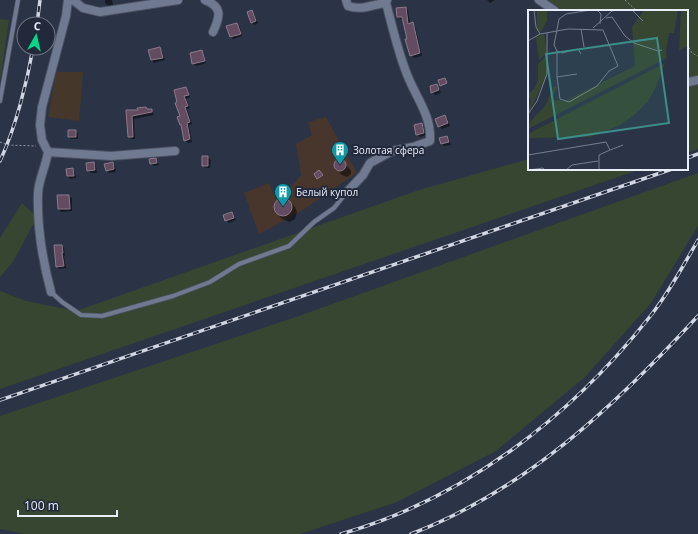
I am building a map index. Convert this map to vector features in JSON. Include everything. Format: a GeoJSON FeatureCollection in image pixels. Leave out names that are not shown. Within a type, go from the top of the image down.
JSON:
{"type":"FeatureCollection","features":[{"type":"Feature","properties":{"kind":"street"},"geometry":{"type":"LineString","coordinates":[[51,292],[41,241],[38,192],[46,162],[46,149],[42,140],[40,125],[42,107],[66,16],[68,0]]}},
{"type":"Feature","properties":{"kind":"street"},"geometry":{"type":"LineString","coordinates":[[73,0],[83,8],[100,12],[178,0]]}},
{"type":"Feature","properties":{"kind":"street"},"geometry":{"type":"LineString","coordinates":[[205,0],[213,3],[218,8],[219,19],[213,32]]}},
{"type":"Feature","properties":{"kind":"street"},"geometry":{"type":"LineString","coordinates":[[346,0],[348,6],[360,9],[387,2],[405,69],[429,121],[430,131],[430,141],[413,147],[392,151],[370,163],[363,175],[346,193]]}},
{"type":"Feature","properties":{"kind":"street"},"geometry":{"type":"LineString","coordinates":[[539,0],[554,10]]}},
{"type":"Feature","properties":{"kind":"street"},"geometry":{"type":"LineString","coordinates":[[688,82],[698,80]]}},
{"type":"Feature","properties":{"kind":"street"},"geometry":{"type":"LineString","coordinates":[[46,149],[111,156],[175,151]]}},
{"type":"Feature","properties":{"kind":"lane"},"geometry":{"type":"LineString","coordinates":[[0,101],[18,0]]}},
{"type":"Feature","properties":{"kind":"lane"},"geometry":{"type":"LineString","coordinates":[[51,292],[62,302],[81,315],[102,316],[173,296],[210,282],[239,264],[289,246],[314,222],[334,208],[346,193]]}},
{"type":"Feature","properties":{"kind":"path"},"geometry":{"type":"LineString","coordinates":[[625,0],[636,10]]}},
{"type":"Feature","properties":{"kind":"path"},"geometry":{"type":"LineString","coordinates":[[688,46],[692,53],[698,56]]}},
{"type":"Feature","properties":{"kind":"path"},"geometry":{"type":"LineString","coordinates":[[0,142],[8,145],[46,149]]}},
{"type":"Feature","properties":{"kind":"shaded area"},"geometry":{"type":"Polygon","coordinates":[[[56,72],[83,72],[79,121],[48,117],[56,72]]]}},
{"type":"Feature","properties":{"kind":"shaded area"},"geometry":{"type":"Polygon","coordinates":[[[326,117],[357,173],[300,212],[259,234],[244,193],[269,183],[274,195],[289,189],[301,175],[296,144],[312,135],[308,122],[326,117]]]}},
{"type":"Feature","properties":{"kind":"green space"},"geometry":{"type":"Polygon","coordinates":[[[546,0],[698,0],[698,149],[688,153],[688,10],[546,10],[546,0]]]}},
{"type":"Feature","properties":{"kind":"green space"},"geometry":{"type":"Polygon","coordinates":[[[0,19],[9,20],[0,81],[0,19]]]}},
{"type":"Feature","properties":{"kind":"green space"},"geometry":{"type":"Polygon","coordinates":[[[528,159],[528,170],[638,170],[0,389],[0,291],[26,301],[76,311],[419,190],[528,159]]]}},
{"type":"Feature","properties":{"kind":"green space"},"geometry":{"type":"Polygon","coordinates":[[[698,173],[698,226],[651,303],[585,377],[496,451],[397,502],[300,534],[25,534],[0,529],[0,416],[296,317],[698,173]]]}},
{"type":"Feature","properties":{"kind":"green space"},"geometry":{"type":"Polygon","coordinates":[[[22,203],[37,217],[13,262],[0,277],[0,238],[22,203]]]}},
{"type":"Feature","properties":{"kind":"building"},"geometry":{"type":"Polygon","coordinates":[[[406,7],[408,24],[413,22],[420,53],[410,56],[405,39],[407,39],[402,17],[397,17],[396,8],[406,7]]]}},
{"type":"Feature","properties":{"kind":"building"},"geometry":{"type":"Polygon","coordinates":[[[252,10],[256,21],[251,23],[247,12],[252,10]]]}},
{"type":"Feature","properties":{"kind":"building"},"geometry":{"type":"Polygon","coordinates":[[[237,23],[241,34],[230,37],[226,26],[237,23]]]}},
{"type":"Feature","properties":{"kind":"building"},"geometry":{"type":"Polygon","coordinates":[[[160,47],[163,58],[151,60],[148,50],[160,47]]]}},
{"type":"Feature","properties":{"kind":"building"},"geometry":{"type":"Polygon","coordinates":[[[202,50],[205,61],[192,64],[190,53],[202,50]]]}},
{"type":"Feature","properties":{"kind":"building"},"geometry":{"type":"Polygon","coordinates":[[[445,78],[447,83],[440,86],[438,80],[445,78]]]}},
{"type":"Feature","properties":{"kind":"building"},"geometry":{"type":"Polygon","coordinates":[[[437,84],[439,90],[431,93],[430,86],[437,84]]]}},
{"type":"Feature","properties":{"kind":"building"},"geometry":{"type":"Polygon","coordinates":[[[186,87],[189,95],[184,96],[188,106],[185,107],[190,122],[187,123],[190,139],[184,141],[181,125],[177,117],[180,116],[175,103],[177,102],[174,90],[186,87]]]}},
{"type":"Feature","properties":{"kind":"building"},"geometry":{"type":"Polygon","coordinates":[[[146,107],[147,109],[152,109],[152,112],[132,116],[133,137],[128,137],[126,110],[138,110],[137,108],[146,107]]]}},
{"type":"Feature","properties":{"kind":"building"},"geometry":{"type":"Polygon","coordinates":[[[445,115],[448,123],[438,127],[435,119],[445,115]]]}},
{"type":"Feature","properties":{"kind":"building"},"geometry":{"type":"Polygon","coordinates":[[[422,123],[424,133],[416,135],[414,125],[422,123]]]}},
{"type":"Feature","properties":{"kind":"building"},"geometry":{"type":"Polygon","coordinates":[[[68,130],[76,130],[76,137],[68,137],[68,130]]]}},
{"type":"Feature","properties":{"kind":"building"},"geometry":{"type":"Polygon","coordinates":[[[447,136],[449,142],[441,144],[439,138],[447,136]]]}},
{"type":"Feature","properties":{"kind":"building"},"geometry":{"type":"Polygon","coordinates":[[[202,156],[208,156],[208,166],[202,166],[202,156]]]}},
{"type":"Feature","properties":{"kind":"building"},"geometry":{"type":"Polygon","coordinates":[[[156,158],[157,163],[150,164],[149,159],[156,158]]]}},
{"type":"Feature","properties":{"kind":"building","name":"Золотая сфера"},"geometry":{"type":"Polygon","coordinates":[[[338,159],[342,159],[346,165],[342,171],[338,171],[334,167],[334,163],[338,159]]]}},
{"type":"Feature","properties":{"kind":"building"},"geometry":{"type":"Polygon","coordinates":[[[94,162],[95,170],[87,171],[86,163],[94,162]]]}},
{"type":"Feature","properties":{"kind":"building"},"geometry":{"type":"Polygon","coordinates":[[[113,162],[114,169],[106,171],[104,164],[113,162]]]}},
{"type":"Feature","properties":{"kind":"building"},"geometry":{"type":"Polygon","coordinates":[[[73,168],[74,176],[67,176],[66,169],[73,168]]]}},
{"type":"Feature","properties":{"kind":"building"},"geometry":{"type":"Polygon","coordinates":[[[319,170],[323,175],[317,179],[314,174],[319,170]]]}},
{"type":"Feature","properties":{"kind":"building"},"geometry":{"type":"Polygon","coordinates":[[[57,195],[69,195],[70,209],[58,209],[57,195]]]}},
{"type":"Feature","properties":{"kind":"building","name":"Белый купол"},"geometry":{"type":"Polygon","coordinates":[[[279,198],[287,198],[292,203],[290,214],[287,216],[279,216],[274,211],[274,203],[279,198]]]}},
{"type":"Feature","properties":{"kind":"building"},"geometry":{"type":"Polygon","coordinates":[[[232,212],[234,218],[225,221],[223,215],[232,212]]]}},
{"type":"Feature","properties":{"kind":"building"},"geometry":{"type":"Polygon","coordinates":[[[54,245],[62,245],[64,266],[56,267],[54,245]]]}},
{"type":"Feature","properties":{"kind":"railway"},"geometry":{"type":"LineString","coordinates":[[38,16],[40,0]]}},
{"type":"Feature","properties":{"kind":"railway"},"geometry":{"type":"LineString","coordinates":[[0,161],[11,135],[20,106],[31,56]]}},
{"type":"Feature","properties":{"kind":"railway"},"geometry":{"type":"LineString","coordinates":[[688,158],[698,154]]}},
{"type":"Feature","properties":{"kind":"railway"},"geometry":{"type":"LineString","coordinates":[[0,400],[669,170]]}},
{"type":"Feature","properties":{"kind":"railway"},"geometry":{"type":"LineString","coordinates":[[341,534],[386,519],[430,500],[471,477],[511,450],[549,421],[584,389],[617,355],[648,319],[668,291],[698,240]]}},
{"type":"Feature","properties":{"kind":"railway"},"geometry":{"type":"LineString","coordinates":[[411,534],[453,516],[493,494],[531,469],[567,442],[635,381],[698,316]]}},
{"type":"Feature","properties":{"kind":"place","name":"Золотая сфера"},"geometry":{"type":"Point","coordinates":[340,165]}},
{"type":"Feature","properties":{"kind":"place","name":"Белый купол"},"geometry":{"type":"Point","coordinates":[283,207]}}]}
